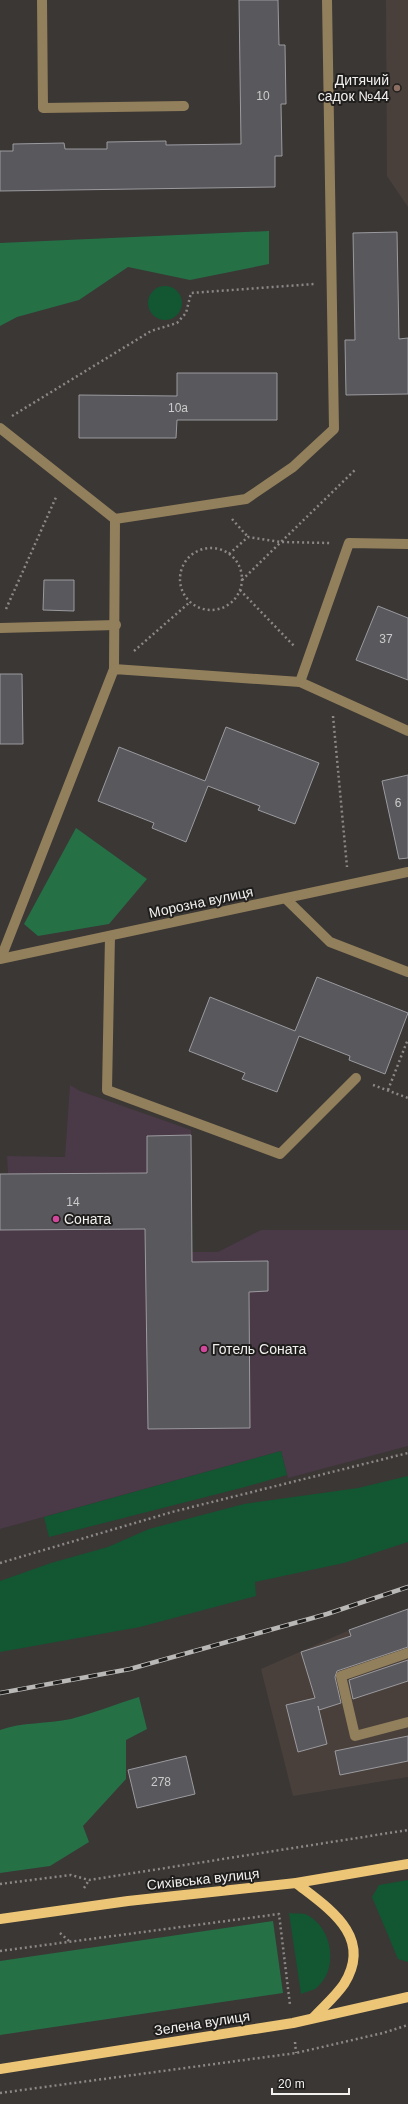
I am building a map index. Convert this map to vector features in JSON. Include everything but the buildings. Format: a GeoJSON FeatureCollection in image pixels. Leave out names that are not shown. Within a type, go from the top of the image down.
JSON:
{"type":"FeatureCollection","features":[{"type":"Feature","properties":{"kind":"main road","name":"Сихівська вулиця"},"geometry":{"type":"LineString","coordinates":[[0,1919],[128,1901],[296,1883],[408,1864]]}},
{"type":"Feature","properties":{"kind":"main road"},"geometry":{"type":"LineString","coordinates":[[296,1883],[336,1914],[350,1935],[353,1946],[353,1959],[350,1972],[344,1984],[314,2018]]}},
{"type":"Feature","properties":{"kind":"main road","name":"Зелена вулиця"},"geometry":{"type":"LineString","coordinates":[[0,2069],[314,2018],[408,1997]]}},
{"type":"Feature","properties":{"kind":"street"},"geometry":{"type":"LineString","coordinates":[[42,0],[43,108],[184,106]]}},
{"type":"Feature","properties":{"kind":"street"},"geometry":{"type":"LineString","coordinates":[[0,428],[115,519],[246,499],[293,467],[334,428],[327,0]]}},
{"type":"Feature","properties":{"kind":"street"},"geometry":{"type":"LineString","coordinates":[[1,959],[114,669],[116,625],[115,519]]}},
{"type":"Feature","properties":{"kind":"street"},"geometry":{"type":"LineString","coordinates":[[300,682],[349,543],[408,544]]}},
{"type":"Feature","properties":{"kind":"street"},"geometry":{"type":"LineString","coordinates":[[0,628],[116,625]]}},
{"type":"Feature","properties":{"kind":"street"},"geometry":{"type":"LineString","coordinates":[[114,669],[300,682],[408,731]]}},
{"type":"Feature","properties":{"kind":"street","name":"Морозна вулиця"},"geometry":{"type":"LineString","coordinates":[[1,959],[408,872]]}},
{"type":"Feature","properties":{"kind":"street"},"geometry":{"type":"LineString","coordinates":[[286,899],[330,942],[408,972]]}},
{"type":"Feature","properties":{"kind":"street"},"geometry":{"type":"LineString","coordinates":[[110,936],[107,1090],[280,1154],[356,1078]]}},
{"type":"Feature","properties":{"kind":"street"},"geometry":{"type":"LineString","coordinates":[[408,1654],[341,1676],[355,1736],[408,1722]]}},
{"type":"Feature","properties":{"kind":"path"},"geometry":{"type":"LineString","coordinates":[[7,420],[151,331],[177,324],[186,313],[191,293],[332,283]]}},
{"type":"Feature","properties":{"kind":"path"},"geometry":{"type":"LineString","coordinates":[[242,580],[356,469]]}},
{"type":"Feature","properties":{"kind":"path"},"geometry":{"type":"LineString","coordinates":[[3,615],[64,479]]}},
{"type":"Feature","properties":{"kind":"path"},"geometry":{"type":"LineString","coordinates":[[228,554],[248,537],[281,542],[349,543]]}},
{"type":"Feature","properties":{"kind":"path"},"geometry":{"type":"LineString","coordinates":[[209,548],[219,549],[236,561],[241,570],[242,580],[240,590],[235,599],[227,606],[218,610],[208,610],[198,608],[183,594],[180,584],[180,574],[184,564],[190,556],[209,548]]}},
{"type":"Feature","properties":{"kind":"path"},"geometry":{"type":"LineString","coordinates":[[240,590],[308,659]]}},
{"type":"Feature","properties":{"kind":"path"},"geometry":{"type":"LineString","coordinates":[[114,669],[190,602]]}},
{"type":"Feature","properties":{"kind":"path"},"geometry":{"type":"LineString","coordinates":[[332,696],[349,885]]}},
{"type":"Feature","properties":{"kind":"path"},"geometry":{"type":"LineString","coordinates":[[388,1090],[408,1039]]}},
{"type":"Feature","properties":{"kind":"path"},"geometry":{"type":"LineString","coordinates":[[356,1078],[408,1098]]}},
{"type":"Feature","properties":{"kind":"path"},"geometry":{"type":"LineString","coordinates":[[0,1563],[172,1512],[408,1454]]}},
{"type":"Feature","properties":{"kind":"path"},"geometry":{"type":"LineString","coordinates":[[1,1885],[70,1875],[89,1880],[408,1830]]}},
{"type":"Feature","properties":{"kind":"path"},"geometry":{"type":"LineString","coordinates":[[0,1951],[279,1914],[289,1996]]}},
{"type":"Feature","properties":{"kind":"path"},"geometry":{"type":"LineString","coordinates":[[60,1933],[70,1942]]}},
{"type":"Feature","properties":{"kind":"path"},"geometry":{"type":"LineString","coordinates":[[0,2093],[297,2052],[383,2033],[408,2025]]}},
{"type":"Feature","properties":{"kind":"shaded area","name":"Дитячий садок №44"},"geometry":{"type":"Polygon","coordinates":[[[386,0],[408,0],[408,207],[387,176],[386,0]]]}},
{"type":"Feature","properties":{"kind":"shaded area","name":"Готель Соната"},"geometry":{"type":"Polygon","coordinates":[[[70,1085],[80,1091],[191,1130],[192,1252],[218,1252],[261,1230],[408,1230],[408,1446],[288,1478],[281,1451],[0,1529],[0,1174],[8,1174],[7,1156],[65,1157],[70,1085]]]}},
{"type":"Feature","properties":{"kind":"shaded area"},"geometry":{"type":"Polygon","coordinates":[[[408,1609],[408,1777],[293,1796],[261,1669],[354,1628],[408,1609]]]}},
{"type":"Feature","properties":{"kind":"green space"},"geometry":{"type":"Polygon","coordinates":[[[269,231],[269,264],[190,280],[128,267],[79,300],[17,317],[0,326],[0,243],[269,231]]]}},
{"type":"Feature","properties":{"kind":"green space"},"geometry":{"type":"Polygon","coordinates":[[[162,286],[168,286],[172,287],[179,293],[182,303],[181,310],[175,317],[168,320],[162,320],[158,319],[151,313],[148,306],[148,300],[149,296],[155,289],[162,286]]]}},
{"type":"Feature","properties":{"kind":"green space"},"geometry":{"type":"Polygon","coordinates":[[[76,828],[147,879],[109,924],[38,936],[24,924],[76,828]]]}},
{"type":"Feature","properties":{"kind":"green space"},"geometry":{"type":"Polygon","coordinates":[[[281,1451],[287,1475],[49,1537],[44,1517],[281,1451]]]}},
{"type":"Feature","properties":{"kind":"green space"},"geometry":{"type":"Polygon","coordinates":[[[408,1476],[408,1542],[344,1563],[255,1582],[256,1596],[140,1627],[0,1652],[0,1581],[51,1563],[108,1547],[149,1529],[244,1504],[358,1488],[408,1476]]]}},
{"type":"Feature","properties":{"kind":"green space"},"geometry":{"type":"Polygon","coordinates":[[[139,1697],[147,1729],[126,1740],[126,1779],[83,1826],[89,1842],[50,1866],[0,1873],[0,1730],[26,1724],[71,1719],[139,1697]]]}},
{"type":"Feature","properties":{"kind":"green space"},"geometry":{"type":"Polygon","coordinates":[[[408,1880],[408,1962],[398,1959],[372,1897],[379,1885],[408,1880]]]}},
{"type":"Feature","properties":{"kind":"green space"},"geometry":{"type":"Polygon","coordinates":[[[289,1913],[305,1914],[314,1920],[322,1928],[330,1949],[328,1971],[323,1981],[315,1989],[301,1994],[289,1913]]]}},
{"type":"Feature","properties":{"kind":"green space"},"geometry":{"type":"Polygon","coordinates":[[[273,1921],[283,1993],[0,2035],[0,1961],[273,1921]]]}},
{"type":"Feature","properties":{"kind":"railway"},"geometry":{"type":"LineString","coordinates":[[0,1693],[130,1669],[327,1614],[408,1587]]}},
{"type":"Feature","properties":{"kind":"place","name":"Дитячий садок №44"},"geometry":{"type":"Point","coordinates":[397,88]}},
{"type":"Feature","properties":{"kind":"place","name":"Соната"},"geometry":{"type":"Point","coordinates":[56,1219]}},
{"type":"Feature","properties":{"kind":"place","name":"Готель Соната"},"geometry":{"type":"Point","coordinates":[204,1349]}}]}
